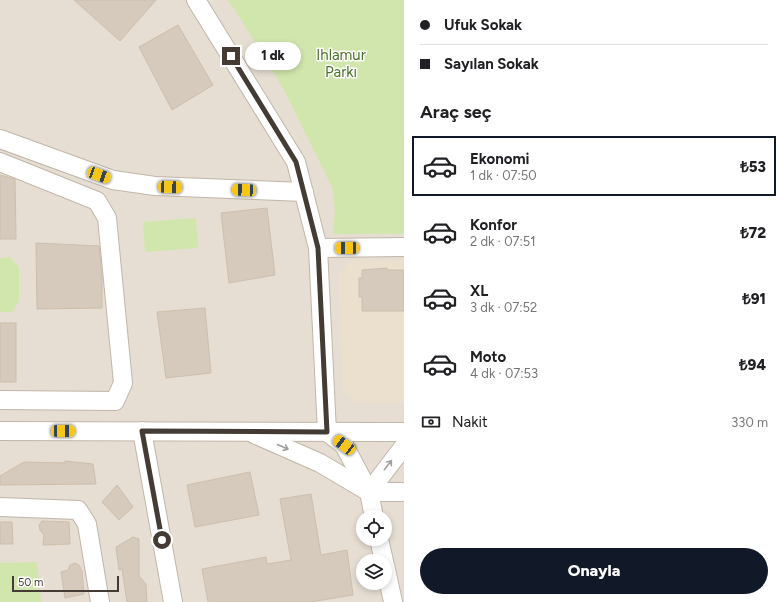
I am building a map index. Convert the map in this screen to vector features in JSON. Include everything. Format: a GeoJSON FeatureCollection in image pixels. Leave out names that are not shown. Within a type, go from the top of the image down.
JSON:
{"type":"FeatureCollection","features":[{"type":"Feature","properties":{"kind":"street"},"geometry":{"type":"LineString","coordinates":[[196,0],[296,162],[318,248],[327,432],[344,445],[369,492],[373,510]]}},
{"type":"Feature","properties":{"kind":"street"},"geometry":{"type":"LineString","coordinates":[[0,139],[113,180],[155,186],[304,192]]}},
{"type":"Feature","properties":{"kind":"street"},"geometry":{"type":"LineString","coordinates":[[0,162],[97,202],[107,218],[123,382],[115,401],[0,400]]}},
{"type":"Feature","properties":{"kind":"street"},"geometry":{"type":"LineString","coordinates":[[318,248],[404,247]]}},
{"type":"Feature","properties":{"kind":"street"},"geometry":{"type":"LineString","coordinates":[[0,431],[404,432]]}},
{"type":"Feature","properties":{"kind":"street"},"geometry":{"type":"LineString","coordinates":[[142,431],[173,602]]}},
{"type":"Feature","properties":{"kind":"street"},"geometry":{"type":"LineString","coordinates":[[248,432],[320,463],[369,492],[404,492]]}},
{"type":"Feature","properties":{"kind":"street"},"geometry":{"type":"LineString","coordinates":[[369,492],[404,446]]}},
{"type":"Feature","properties":{"kind":"street"},"geometry":{"type":"LineString","coordinates":[[0,507],[78,510],[87,524],[100,602]]}},
{"type":"Feature","properties":{"kind":"street"},"geometry":{"type":"LineString","coordinates":[[390,590],[393,602]]}},
{"type":"Feature","properties":{"kind":"shaded area"},"geometry":{"type":"Polygon","coordinates":[[[0,0],[404,0],[404,602],[0,602],[0,0]]]}},
{"type":"Feature","properties":{"kind":"shaded area"},"geometry":{"type":"Polygon","coordinates":[[[352,259],[404,260],[404,403],[356,403],[342,389],[338,275],[352,259]]]}},
{"type":"Feature","properties":{"kind":"green space","name":"Ihlamur Parkı"},"geometry":{"type":"Polygon","coordinates":[[[227,0],[404,0],[404,234],[333,234],[335,210],[332,187],[283,88],[235,10],[227,0]]]}},
{"type":"Feature","properties":{"kind":"green space"},"geometry":{"type":"Polygon","coordinates":[[[196,218],[198,248],[145,252],[143,222],[196,218]]]}},
{"type":"Feature","properties":{"kind":"green space"},"geometry":{"type":"Polygon","coordinates":[[[10,257],[19,267],[19,301],[12,312],[0,312],[0,258],[10,257]]]}},
{"type":"Feature","properties":{"kind":"green space"},"geometry":{"type":"Polygon","coordinates":[[[37,562],[41,602],[0,602],[0,563],[37,562]]]}},
{"type":"Feature","properties":{"kind":"building"},"geometry":{"type":"Polygon","coordinates":[[[74,0],[156,0],[120,41],[74,0]]]}},
{"type":"Feature","properties":{"kind":"building"},"geometry":{"type":"Polygon","coordinates":[[[178,25],[213,85],[172,110],[139,47],[178,25]]]}},
{"type":"Feature","properties":{"kind":"building"},"geometry":{"type":"Polygon","coordinates":[[[0,175],[15,179],[16,239],[0,239],[0,175]]]}},
{"type":"Feature","properties":{"kind":"building"},"geometry":{"type":"Polygon","coordinates":[[[267,208],[275,275],[229,283],[221,213],[267,208]]]}},
{"type":"Feature","properties":{"kind":"building"},"geometry":{"type":"Polygon","coordinates":[[[36,243],[99,246],[102,278],[102,308],[37,309],[36,243]]]}},
{"type":"Feature","properties":{"kind":"building"},"geometry":{"type":"Polygon","coordinates":[[[387,268],[387,270],[404,270],[404,311],[362,311],[362,297],[359,297],[359,278],[362,278],[362,270],[387,268]]]}},
{"type":"Feature","properties":{"kind":"building"},"geometry":{"type":"Polygon","coordinates":[[[205,308],[211,373],[166,378],[157,312],[205,308]]]}},
{"type":"Feature","properties":{"kind":"building"},"geometry":{"type":"Polygon","coordinates":[[[0,323],[16,323],[16,382],[0,382],[0,323]]]}},
{"type":"Feature","properties":{"kind":"building"},"geometry":{"type":"Polygon","coordinates":[[[65,461],[93,464],[96,484],[0,485],[0,476],[24,462],[65,463],[65,461]]]}},
{"type":"Feature","properties":{"kind":"building"},"geometry":{"type":"Polygon","coordinates":[[[250,472],[259,515],[195,527],[187,485],[250,472]]]}},
{"type":"Feature","properties":{"kind":"building"},"geometry":{"type":"Polygon","coordinates":[[[117,485],[133,507],[119,520],[102,502],[117,485]]]}},
{"type":"Feature","properties":{"kind":"building"},"geometry":{"type":"Polygon","coordinates":[[[311,494],[321,555],[347,550],[353,595],[310,602],[208,602],[202,569],[266,557],[267,564],[291,560],[280,499],[311,494]]]}},
{"type":"Feature","properties":{"kind":"building"},"geometry":{"type":"Polygon","coordinates":[[[42,521],[69,522],[70,544],[43,545],[44,535],[40,530],[39,525],[42,521]]]}},
{"type":"Feature","properties":{"kind":"building"},"geometry":{"type":"Polygon","coordinates":[[[0,522],[12,522],[13,544],[0,544],[0,522]]]}},
{"type":"Feature","properties":{"kind":"building"},"geometry":{"type":"Polygon","coordinates":[[[133,537],[139,539],[139,576],[146,584],[147,602],[127,602],[122,569],[119,570],[116,547],[133,537]]]}},
{"type":"Feature","properties":{"kind":"building"},"geometry":{"type":"Polygon","coordinates":[[[75,563],[79,565],[82,571],[84,594],[65,598],[61,572],[68,570],[70,565],[75,563]]]}},
{"type":"Feature","properties":{"kind":"route"},"geometry":{"type":"LineString","coordinates":[[162,540],[142,431],[327,432],[318,248],[304,192],[296,162],[231,56]]}}]}
